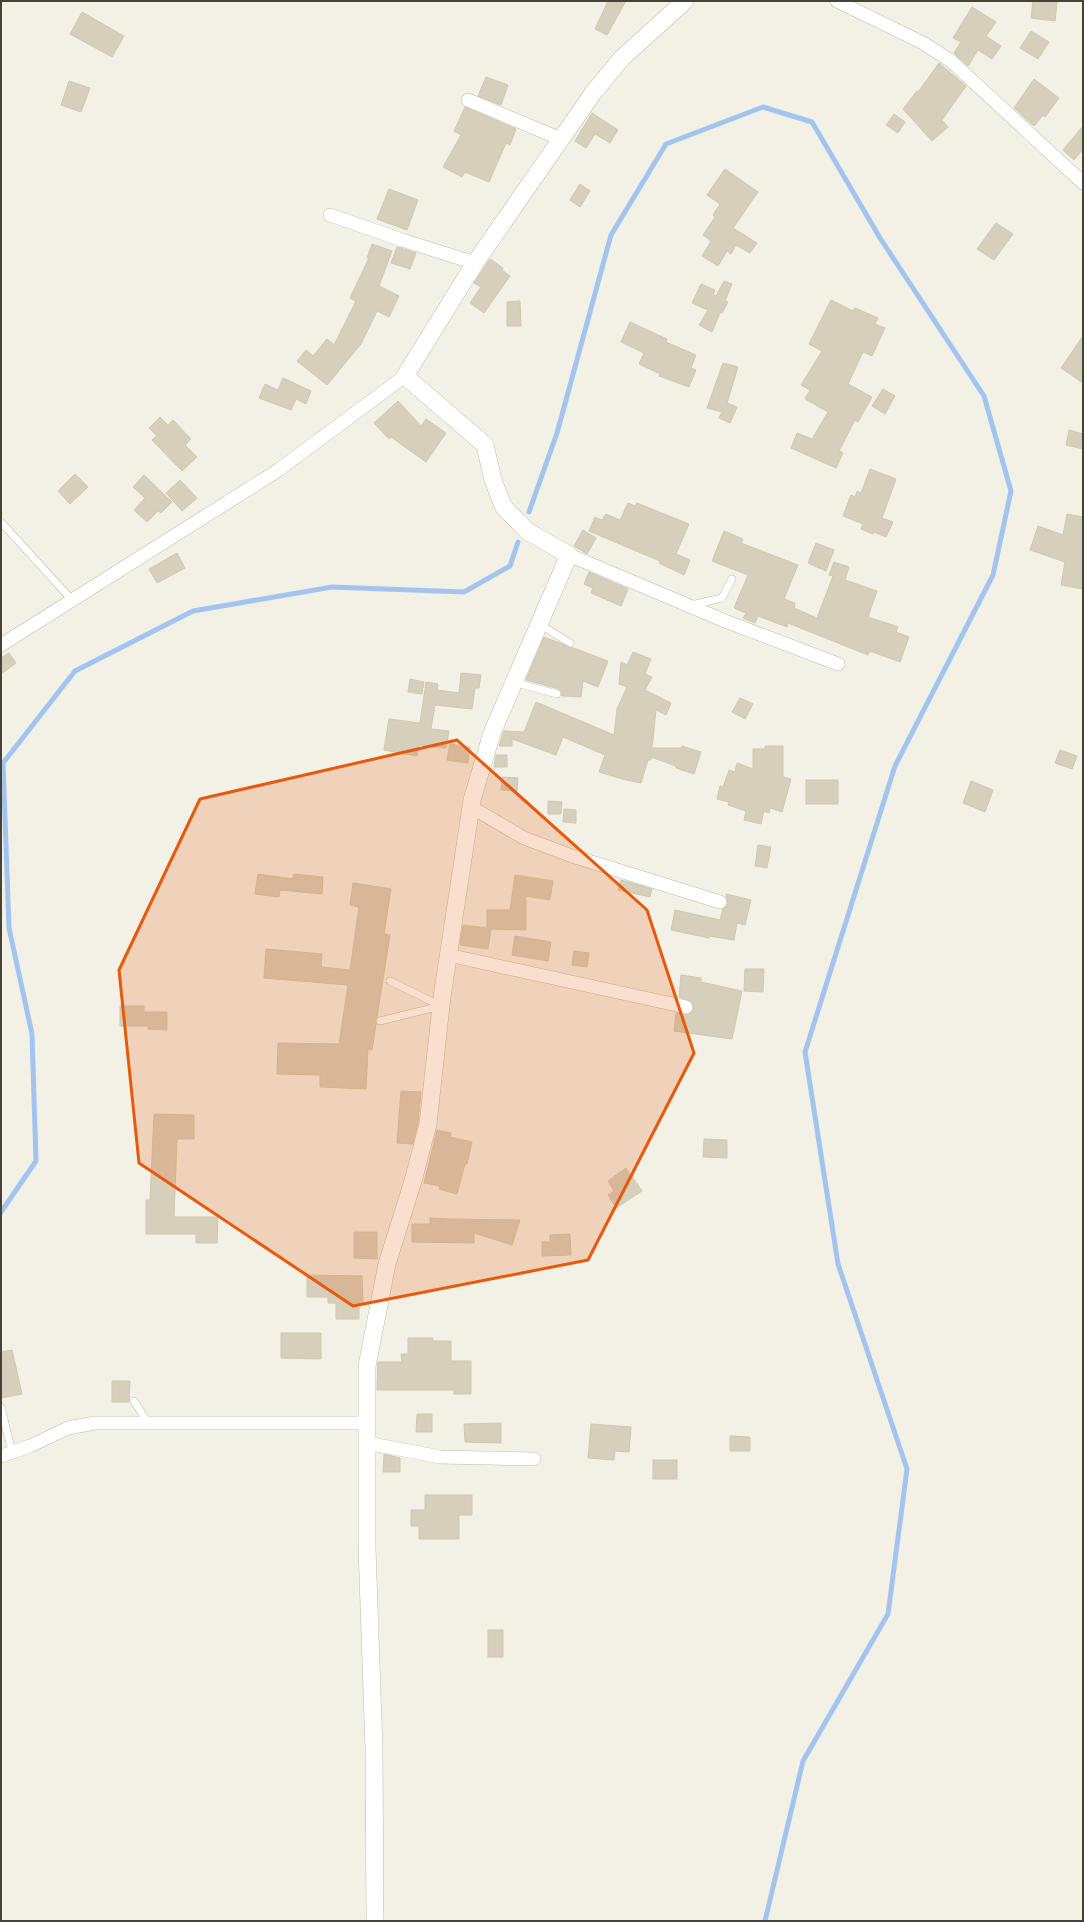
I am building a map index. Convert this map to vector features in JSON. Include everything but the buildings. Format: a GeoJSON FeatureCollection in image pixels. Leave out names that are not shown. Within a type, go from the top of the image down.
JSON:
{"type":"FeatureCollection","features":[{"type":"Feature","properties":{"kind":"street"},"geometry":{"type":"LineString","coordinates":[[1,645],[277,471],[405,376],[475,263],[593,93],[622,58],[685,1]]}},
{"type":"Feature","properties":{"kind":"street"},"geometry":{"type":"LineString","coordinates":[[837,1],[923,43],[951,61],[1083,183]]}},
{"type":"Feature","properties":{"kind":"street"},"geometry":{"type":"LineString","coordinates":[[468,100],[561,139]]}},
{"type":"Feature","properties":{"kind":"street"},"geometry":{"type":"LineString","coordinates":[[330,215],[475,263]]}},
{"type":"Feature","properties":{"kind":"street"},"geometry":{"type":"LineString","coordinates":[[405,376],[485,445],[493,480],[503,506],[527,531],[562,552],[688,606],[838,664]]}},
{"type":"Feature","properties":{"kind":"street"},"geometry":{"type":"LineString","coordinates":[[375,1921],[374,1749],[367,1548],[367,1366],[387,1264],[413,1181],[428,1124],[440,1006],[471,807],[492,733],[539,624],[562,552]]}},
{"type":"Feature","properties":{"kind":"street"},"geometry":{"type":"LineString","coordinates":[[471,807],[524,838],[572,856],[720,902]]}},
{"type":"Feature","properties":{"kind":"street"},"geometry":{"type":"LineString","coordinates":[[448,955],[686,1007]]}},
{"type":"Feature","properties":{"kind":"street"},"geometry":{"type":"LineString","coordinates":[[7,1454],[30,1446],[68,1428],[95,1423],[367,1423]]}},
{"type":"Feature","properties":{"kind":"street"},"geometry":{"type":"LineString","coordinates":[[367,1443],[440,1457],[534,1458]]}},
{"type":"Feature","properties":{"kind":"lane"},"geometry":{"type":"LineString","coordinates":[[1,522],[72,600]]}},
{"type":"Feature","properties":{"kind":"lane"},"geometry":{"type":"LineString","coordinates":[[688,606],[722,598],[732,579]]}},
{"type":"Feature","properties":{"kind":"lane"},"geometry":{"type":"LineString","coordinates":[[539,624],[570,643]]}},
{"type":"Feature","properties":{"kind":"lane"},"geometry":{"type":"LineString","coordinates":[[513,682],[557,694]]}},
{"type":"Feature","properties":{"kind":"lane"},"geometry":{"type":"LineString","coordinates":[[390,981],[440,1006]]}},
{"type":"Feature","properties":{"kind":"lane"},"geometry":{"type":"LineString","coordinates":[[380,1021],[440,1006]]}},
{"type":"Feature","properties":{"kind":"lane"},"geometry":{"type":"LineString","coordinates":[[134,1401],[148,1423]]}},
{"type":"Feature","properties":{"kind":"lane"},"geometry":{"type":"LineString","coordinates":[[1,1407],[7,1454]]}},
{"type":"Feature","properties":{"kind":"highlighted area"},"geometry":{"type":"Polygon","coordinates":[[[457,740],[647,910],[694,1053],[588,1260],[353,1306],[139,1163],[119,970],[200,799],[457,740]]]}},
{"type":"Feature","properties":{"kind":"waterway"},"geometry":{"type":"LineString","coordinates":[[529,512],[557,433],[611,235],[666,144],[763,107],[812,122],[880,238],[984,396],[1011,491],[993,575],[895,766],[805,1052],[838,1264],[907,1469],[888,1614],[803,1761],[765,1921]]}},
{"type":"Feature","properties":{"kind":"waterway"},"geometry":{"type":"LineString","coordinates":[[1,1212],[36,1161],[32,1034],[9,928],[3,763],[75,671],[193,611],[332,587],[464,592],[510,566],[518,542]]}}]}
